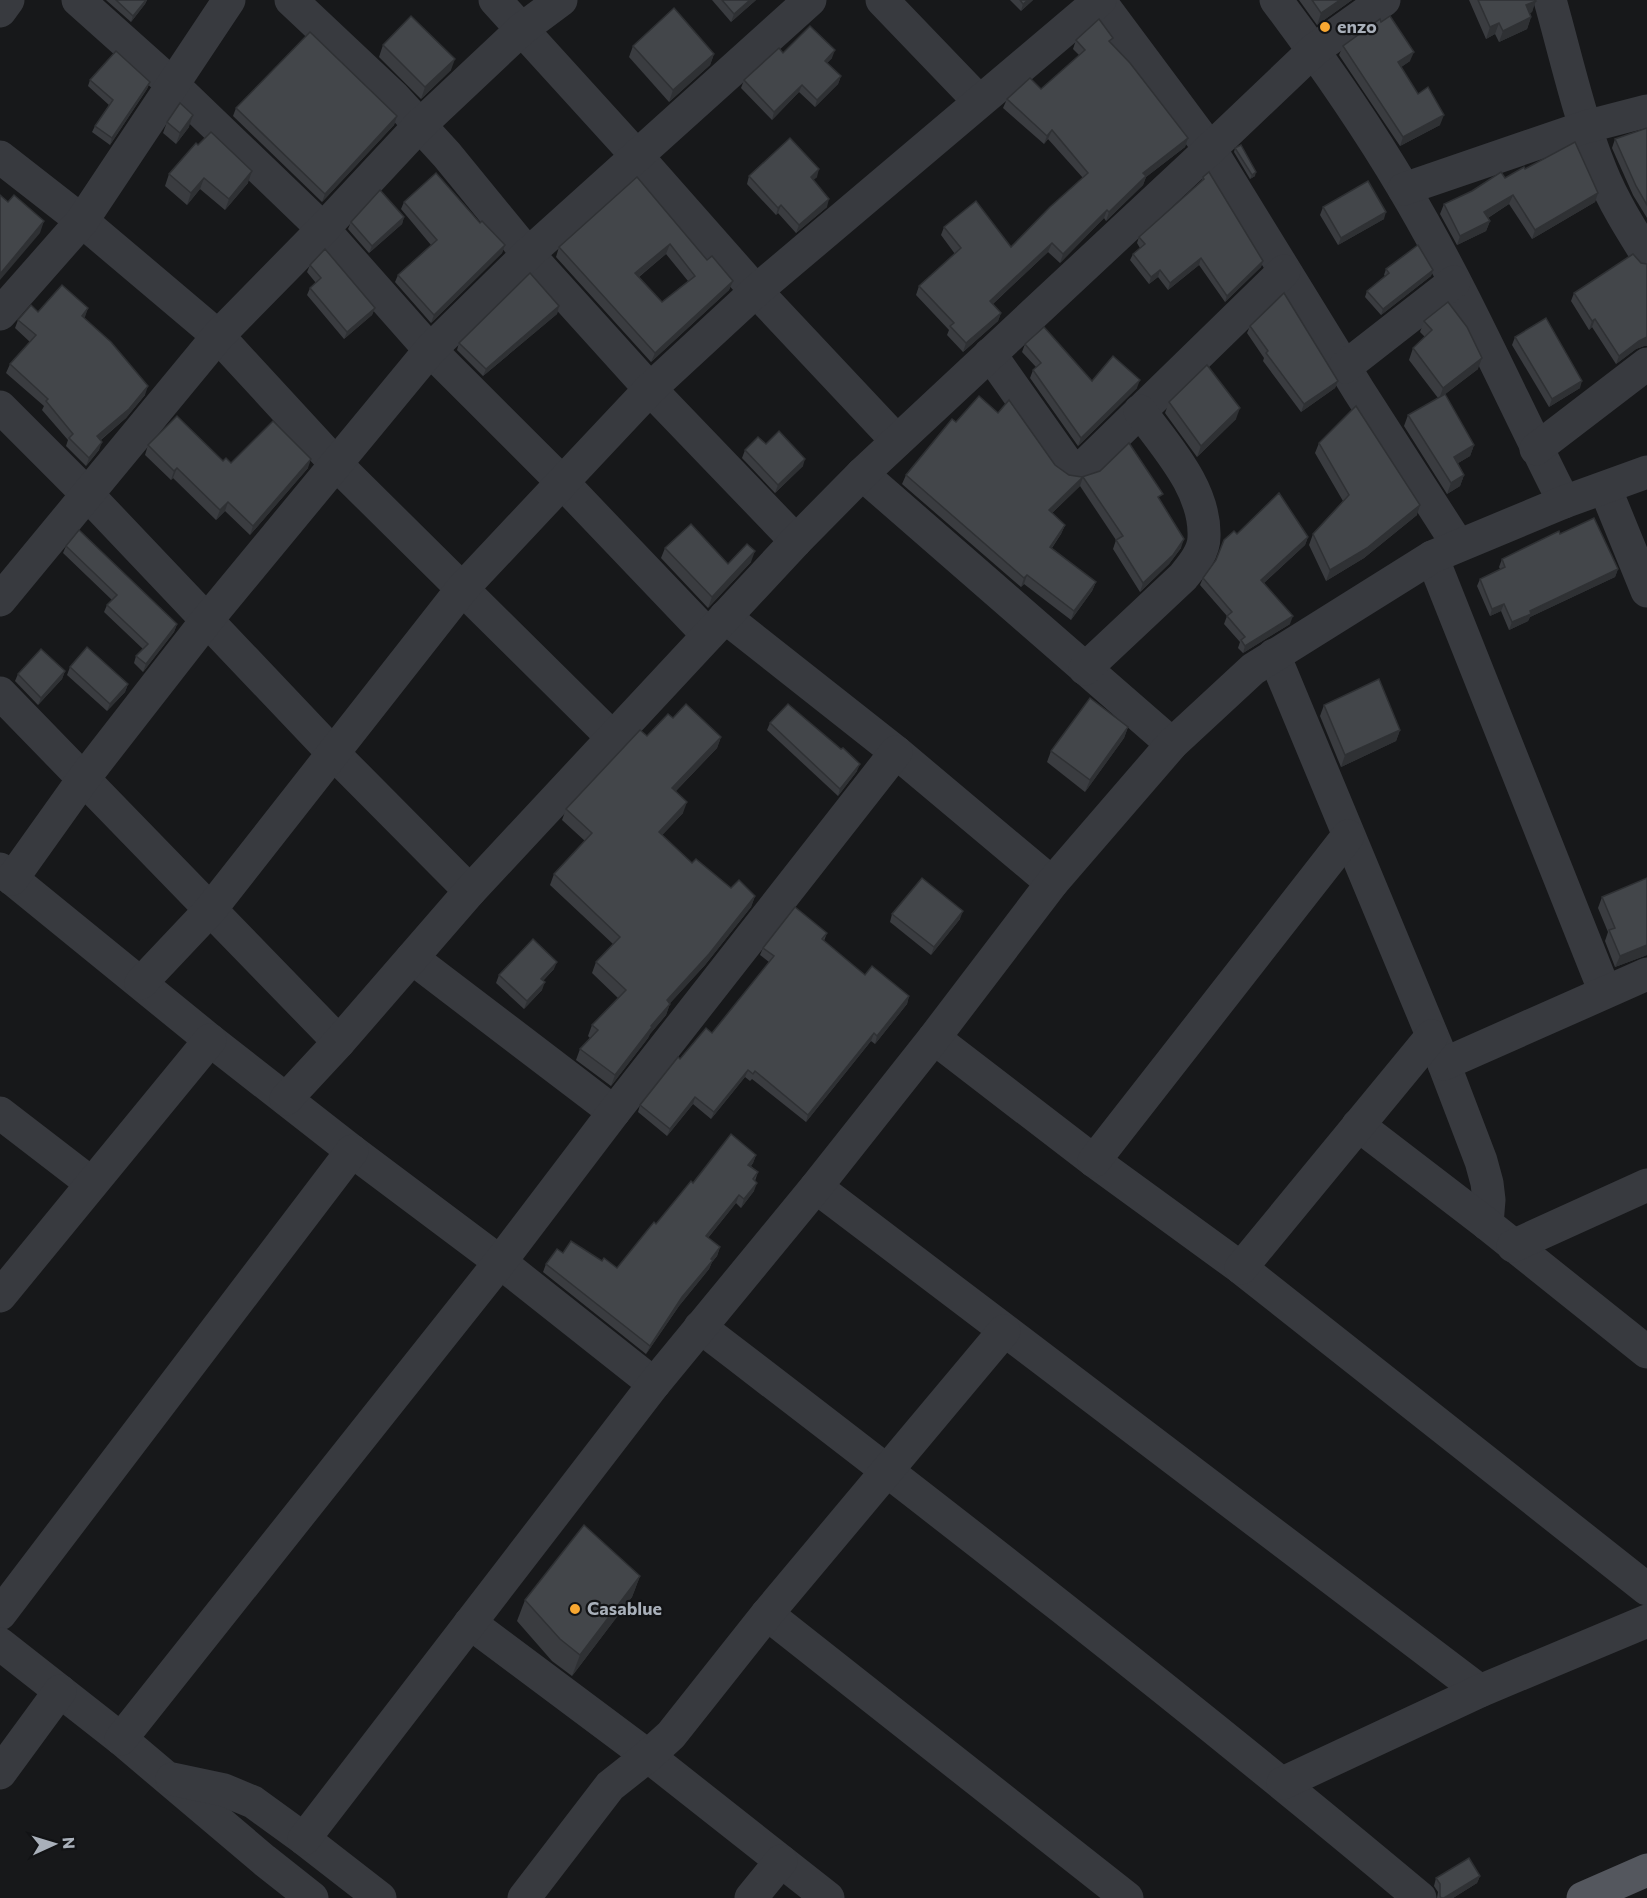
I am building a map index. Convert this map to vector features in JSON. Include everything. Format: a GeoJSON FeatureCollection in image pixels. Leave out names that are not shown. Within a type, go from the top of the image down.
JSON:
{"type":"FeatureCollection","features":[{"type":"Feature","properties":{"kind":"main road"},"geometry":{"type":"LineString","coordinates":[[1583,1898],[1647,1870]]}},
{"type":"Feature","properties":{"kind":"street"},"geometry":{"type":"LineString","coordinates":[[0,11],[8,0]]}},
{"type":"Feature","properties":{"kind":"street"},"geometry":{"type":"LineString","coordinates":[[78,0],[172,84],[322,229],[430,350],[562,482],[716,626],[896,752],[1052,883]]}},
{"type":"Feature","properties":{"kind":"street"},"geometry":{"type":"LineString","coordinates":[[0,314],[82,221],[230,0]]}},
{"type":"Feature","properties":{"kind":"street"},"geometry":{"type":"LineString","coordinates":[[291,0],[393,96],[454,164],[528,254],[650,389],[796,541]]}},
{"type":"Feature","properties":{"kind":"street"},"geometry":{"type":"LineString","coordinates":[[495,0],[756,291],[897,441]]}},
{"type":"Feature","properties":{"kind":"street"},"geometry":{"type":"LineString","coordinates":[[0,600],[218,336],[419,126],[522,29],[561,0]]}},
{"type":"Feature","properties":{"kind":"street"},"geometry":{"type":"LineString","coordinates":[[654,1384],[500,1262],[352,1151],[210,1040],[6,874],[207,620],[430,350],[528,254],[810,0]]}},
{"type":"Feature","properties":{"kind":"street"},"geometry":{"type":"LineString","coordinates":[[882,0],[980,101]]}},
{"type":"Feature","properties":{"kind":"street"},"geometry":{"type":"LineString","coordinates":[[141,983],[210,910],[462,589],[650,389],[756,291],[1100,0],[1210,149],[1345,367],[1445,551],[1605,992]]}},
{"type":"Feature","properties":{"kind":"street"},"geometry":{"type":"LineString","coordinates":[[1276,0],[1314,50],[1404,189],[1505,380],[1536,449],[1564,502]]}},
{"type":"Feature","properties":{"kind":"street"},"geometry":{"type":"LineString","coordinates":[[286,1099],[339,1042],[470,891],[716,626],[862,474],[1314,50],[1384,0]]}},
{"type":"Feature","properties":{"kind":"street"},"geometry":{"type":"LineString","coordinates":[[1550,0],[1585,127],[1601,172],[1627,224],[1647,255]]}},
{"type":"Feature","properties":{"kind":"street"},"geometry":{"type":"LineString","coordinates":[[1404,189],[1585,127],[1647,111]]}},
{"type":"Feature","properties":{"kind":"street"},"geometry":{"type":"LineString","coordinates":[[0,157],[82,221],[218,336],[335,463],[612,738]]}},
{"type":"Feature","properties":{"kind":"street"},"geometry":{"type":"LineString","coordinates":[[990,354],[1067,462],[1075,468],[1084,466],[1284,270]]}},
{"type":"Feature","properties":{"kind":"street"},"geometry":{"type":"LineString","coordinates":[[1345,367],[1454,282]]}},
{"type":"Feature","properties":{"kind":"street"},"geometry":{"type":"LineString","coordinates":[[1536,449],[1647,364]]}},
{"type":"Feature","properties":{"kind":"street"},"geometry":{"type":"LineString","coordinates":[[0,407],[87,494],[333,753],[470,891]]}},
{"type":"Feature","properties":{"kind":"street"},"geometry":{"type":"LineString","coordinates":[[1085,669],[1184,577],[1197,560],[1205,538],[1200,502],[1182,470],[1140,411]]}},
{"type":"Feature","properties":{"kind":"street"},"geometry":{"type":"LineString","coordinates":[[304,1839],[654,1384],[816,1187],[934,1038],[1052,883],[1172,744],[1238,682],[1274,655],[1445,551],[1564,502],[1647,472]]}},
{"type":"Feature","properties":{"kind":"street"},"geometry":{"type":"LineString","coordinates":[[862,474],[1172,744]]}},
{"type":"Feature","properties":{"kind":"street"},"geometry":{"type":"LineString","coordinates":[[1605,488],[1647,591]]}},
{"type":"Feature","properties":{"kind":"street"},"geometry":{"type":"LineString","coordinates":[[1274,655],[1438,1050],[1487,1183],[1487,1224]]}},
{"type":"Feature","properties":{"kind":"street"},"geometry":{"type":"LineString","coordinates":[[0,693],[339,1042]]}},
{"type":"Feature","properties":{"kind":"street"},"geometry":{"type":"LineString","coordinates":[[121,1739],[500,1262],[614,1112],[896,752]]}},
{"type":"Feature","properties":{"kind":"street"},"geometry":{"type":"LineString","coordinates":[[1094,1161],[1348,836]]}},
{"type":"Feature","properties":{"kind":"street"},"geometry":{"type":"LineString","coordinates":[[412,958],[614,1112]]}},
{"type":"Feature","properties":{"kind":"street"},"geometry":{"type":"LineString","coordinates":[[1241,1268],[1358,1125],[1438,1050],[1605,992],[1647,974]]}},
{"type":"Feature","properties":{"kind":"street"},"geometry":{"type":"LineString","coordinates":[[934,1038],[1094,1161],[1241,1268],[1647,1589]]}},
{"type":"Feature","properties":{"kind":"street"},"geometry":{"type":"LineString","coordinates":[[0,1296],[210,1040]]}},
{"type":"Feature","properties":{"kind":"street"},"geometry":{"type":"LineString","coordinates":[[0,1113],[91,1183]]}},
{"type":"Feature","properties":{"kind":"street"},"geometry":{"type":"LineString","coordinates":[[1358,1125],[1487,1224],[1647,1352]]}},
{"type":"Feature","properties":{"kind":"street"},"geometry":{"type":"LineString","coordinates":[[0,1614],[352,1151]]}},
{"type":"Feature","properties":{"kind":"street"},"geometry":{"type":"LineString","coordinates":[[1513,1246],[1647,1185]]}},
{"type":"Feature","properties":{"kind":"street"},"geometry":{"type":"LineString","coordinates":[[816,1187],[1480,1691]]}},
{"type":"Feature","properties":{"kind":"street"},"geometry":{"type":"LineString","coordinates":[[700,1327],[886,1470],[1283,1783],[1420,1898]]}},
{"type":"Feature","properties":{"kind":"street"},"geometry":{"type":"LineString","coordinates":[[524,1898],[610,1785],[671,1736],[767,1614],[1004,1331]]}},
{"type":"Feature","properties":{"kind":"street"},"geometry":{"type":"LineString","coordinates":[[767,1614],[1127,1898]]}},
{"type":"Feature","properties":{"kind":"street"},"geometry":{"type":"LineString","coordinates":[[1283,1783],[1480,1691],[1647,1621]]}},
{"type":"Feature","properties":{"kind":"street"},"geometry":{"type":"LineString","coordinates":[[470,1623],[648,1756],[828,1898]]}},
{"type":"Feature","properties":{"kind":"street"},"geometry":{"type":"LineString","coordinates":[[0,1644],[121,1739],[312,1898]]}},
{"type":"Feature","properties":{"kind":"street"},"geometry":{"type":"LineString","coordinates":[[0,1773],[60,1691]]}},
{"type":"Feature","properties":{"kind":"street"},"geometry":{"type":"LineString","coordinates":[[167,1778],[224,1790],[241,1796],[304,1839],[379,1898]]}},
{"type":"Feature","properties":{"kind":"street"},"geometry":{"type":"LineString","coordinates":[[752,1898],[780,1861]]}},
{"type":"Feature","properties":{"kind":"building"},"geometry":{"type":"Polygon","coordinates":[[[116,0],[146,0],[133,16],[116,0]]]}},
{"type":"Feature","properties":{"kind":"building"},"geometry":{"type":"Polygon","coordinates":[[[722,0],[750,0],[734,14],[722,0]]]}},
{"type":"Feature","properties":{"kind":"building"},"geometry":{"type":"Polygon","coordinates":[[[1312,0],[1340,0],[1321,13],[1312,0]]]}},
{"type":"Feature","properties":{"kind":"building"},"geometry":{"type":"Polygon","coordinates":[[[1478,0],[1536,1],[1526,5],[1531,17],[1503,31],[1499,23],[1490,27],[1478,0]]]}},
{"type":"Feature","properties":{"kind":"building"},"geometry":{"type":"Polygon","coordinates":[[[674,8],[714,54],[673,90],[633,46],[674,8]]]}},
{"type":"Feature","properties":{"kind":"building"},"geometry":{"type":"Polygon","coordinates":[[[411,16],[455,59],[425,87],[383,45],[411,16]]]}},
{"type":"Feature","properties":{"kind":"building"},"geometry":{"type":"Polygon","coordinates":[[[1390,16],[1414,52],[1398,62],[1418,94],[1428,87],[1444,115],[1403,137],[1343,46],[1380,19],[1381,22],[1390,16]]]}},
{"type":"Feature","properties":{"kind":"building"},"geometry":{"type":"Polygon","coordinates":[[[1099,19],[1113,38],[1109,41],[1130,63],[1188,138],[1143,173],[1146,176],[1109,212],[1107,210],[1063,254],[1052,243],[990,301],[1001,313],[966,343],[950,326],[954,323],[919,286],[961,248],[944,227],[976,201],[1011,247],[1050,207],[1088,173],[1052,130],[1047,136],[1007,99],[1030,78],[1041,89],[1085,50],[1076,40],[1099,19]]]}},
{"type":"Feature","properties":{"kind":"building"},"geometry":{"type":"Polygon","coordinates":[[[810,26],[835,50],[825,61],[841,76],[817,100],[802,85],[774,112],[744,80],[779,48],[783,53],[810,26]]]}},
{"type":"Feature","properties":{"kind":"building"},"geometry":{"type":"Polygon","coordinates":[[[310,32],[397,116],[325,194],[236,108],[310,32]]]}},
{"type":"Feature","properties":{"kind":"building"},"geometry":{"type":"Polygon","coordinates":[[[116,51],[150,82],[112,138],[95,126],[113,100],[90,80],[116,51]]]}},
{"type":"Feature","properties":{"kind":"building"},"geometry":{"type":"Polygon","coordinates":[[[180,103],[193,115],[180,133],[167,122],[180,103]]]}},
{"type":"Feature","properties":{"kind":"building"},"geometry":{"type":"Polygon","coordinates":[[[1647,128],[1647,205],[1615,139],[1647,128]]]}},
{"type":"Feature","properties":{"kind":"building"},"geometry":{"type":"Polygon","coordinates":[[[211,132],[252,171],[229,199],[204,178],[191,193],[169,174],[196,143],[198,145],[211,132]]]}},
{"type":"Feature","properties":{"kind":"building"},"geometry":{"type":"Polygon","coordinates":[[[790,138],[819,169],[811,177],[829,199],[799,225],[781,205],[778,208],[749,176],[790,138]]]}},
{"type":"Feature","properties":{"kind":"building"},"geometry":{"type":"Polygon","coordinates":[[[1575,142],[1598,193],[1535,230],[1513,195],[1484,212],[1490,221],[1460,236],[1444,204],[1472,191],[1501,172],[1505,178],[1575,142]]]}},
{"type":"Feature","properties":{"kind":"building"},"geometry":{"type":"Polygon","coordinates":[[[1241,145],[1256,172],[1252,175],[1235,148],[1241,145]]]}},
{"type":"Feature","properties":{"kind":"building"},"geometry":{"type":"Polygon","coordinates":[[[1209,172],[1263,261],[1227,296],[1201,258],[1170,283],[1160,270],[1151,277],[1133,254],[1145,244],[1139,237],[1209,172]]]}},
{"type":"Feature","properties":{"kind":"building"},"geometry":{"type":"Polygon","coordinates":[[[436,173],[480,223],[482,221],[505,245],[434,315],[398,275],[437,240],[404,202],[436,173]]]}},
{"type":"Feature","properties":{"kind":"building"},"geometry":{"type":"Polygon","coordinates":[[[637,177],[707,260],[712,256],[733,281],[655,353],[559,247],[637,177]],[[670,244],[635,273],[662,302],[695,276],[670,244]]]}},
{"type":"Feature","properties":{"kind":"building"},"geometry":{"type":"Polygon","coordinates":[[[1368,181],[1386,212],[1341,238],[1323,207],[1368,181]]]}},
{"type":"Feature","properties":{"kind":"building"},"geometry":{"type":"Polygon","coordinates":[[[380,190],[404,217],[372,246],[351,222],[380,190]]]}},
{"type":"Feature","properties":{"kind":"building"},"geometry":{"type":"Polygon","coordinates":[[[0,195],[8,202],[14,195],[44,221],[0,274],[0,195]]]}},
{"type":"Feature","properties":{"kind":"building"},"geometry":{"type":"Polygon","coordinates":[[[1418,245],[1433,270],[1383,309],[1367,291],[1389,273],[1386,269],[1418,245]]]}},
{"type":"Feature","properties":{"kind":"building"},"geometry":{"type":"Polygon","coordinates":[[[325,249],[375,308],[347,332],[310,288],[321,278],[310,265],[325,249]]]}},
{"type":"Feature","properties":{"kind":"building"},"geometry":{"type":"Polygon","coordinates":[[[1633,254],[1641,263],[1647,264],[1647,337],[1619,356],[1595,319],[1592,321],[1574,293],[1633,254]]]}},
{"type":"Feature","properties":{"kind":"building"},"geometry":{"type":"Polygon","coordinates":[[[530,273],[559,306],[486,369],[459,343],[530,273]]]}},
{"type":"Feature","properties":{"kind":"building"},"geometry":{"type":"Polygon","coordinates":[[[62,285],[88,308],[82,316],[111,342],[148,386],[129,409],[97,436],[102,442],[89,458],[69,438],[73,434],[46,401],[48,399],[10,364],[36,335],[18,320],[31,305],[38,312],[62,285]]]}},
{"type":"Feature","properties":{"kind":"building"},"geometry":{"type":"Polygon","coordinates":[[[1284,293],[1338,381],[1304,404],[1266,353],[1268,351],[1250,326],[1284,293]]]}},
{"type":"Feature","properties":{"kind":"building"},"geometry":{"type":"Polygon","coordinates":[[[1448,302],[1467,327],[1482,358],[1443,388],[1413,348],[1432,330],[1424,321],[1448,302]]]}},
{"type":"Feature","properties":{"kind":"building"},"geometry":{"type":"Polygon","coordinates":[[[1546,318],[1582,381],[1552,399],[1515,337],[1546,318]]]}},
{"type":"Feature","properties":{"kind":"building"},"geometry":{"type":"Polygon","coordinates":[[[1044,327],[1092,381],[1113,356],[1140,380],[1081,438],[1033,370],[1041,363],[1025,344],[1044,327]]]}},
{"type":"Feature","properties":{"kind":"building"},"geometry":{"type":"Polygon","coordinates":[[[1207,365],[1240,408],[1201,446],[1169,402],[1207,365]]]}},
{"type":"Feature","properties":{"kind":"building"},"geometry":{"type":"Polygon","coordinates":[[[1445,394],[1474,445],[1454,457],[1464,475],[1451,483],[1408,415],[1445,394]]]}},
{"type":"Feature","properties":{"kind":"building"},"geometry":{"type":"Polygon","coordinates":[[[979,396],[998,413],[1009,400],[1055,465],[1069,475],[1082,477],[1100,471],[1129,443],[1163,494],[1158,497],[1184,539],[1173,555],[1143,583],[1116,540],[1123,536],[1083,477],[1049,510],[1065,525],[1050,547],[1096,582],[1074,611],[1027,575],[1024,578],[906,475],[952,419],[956,422],[979,396]]]}},
{"type":"Feature","properties":{"kind":"building"},"geometry":{"type":"Polygon","coordinates":[[[1356,406],[1420,505],[1367,548],[1330,570],[1313,534],[1349,495],[1319,443],[1356,406]]]}},
{"type":"Feature","properties":{"kind":"building"},"geometry":{"type":"Polygon","coordinates":[[[177,416],[223,461],[226,458],[231,463],[273,421],[311,459],[253,526],[228,502],[220,510],[177,468],[174,471],[148,445],[177,416]]]}},
{"type":"Feature","properties":{"kind":"building"},"geometry":{"type":"Polygon","coordinates":[[[779,431],[805,459],[778,485],[745,450],[758,437],[766,444],[779,431]]]}},
{"type":"Feature","properties":{"kind":"building"},"geometry":{"type":"Polygon","coordinates":[[[1279,493],[1308,537],[1261,580],[1293,616],[1245,646],[1241,640],[1245,637],[1227,616],[1232,612],[1203,578],[1216,560],[1224,540],[1234,531],[1237,534],[1279,493]]]}},
{"type":"Feature","properties":{"kind":"building"},"geometry":{"type":"Polygon","coordinates":[[[1594,518],[1618,569],[1512,622],[1504,604],[1492,609],[1480,579],[1505,567],[1502,559],[1559,531],[1560,534],[1594,518]]]}},
{"type":"Feature","properties":{"kind":"building"},"geometry":{"type":"Polygon","coordinates":[[[691,524],[728,564],[747,544],[755,551],[712,597],[665,548],[691,524]]]}},
{"type":"Feature","properties":{"kind":"building"},"geometry":{"type":"Polygon","coordinates":[[[79,530],[177,624],[146,664],[136,656],[148,644],[107,605],[117,595],[66,546],[79,530]]]}},
{"type":"Feature","properties":{"kind":"building"},"geometry":{"type":"Polygon","coordinates":[[[87,647],[128,684],[110,704],[70,667],[87,647]]]}},
{"type":"Feature","properties":{"kind":"building"},"geometry":{"type":"Polygon","coordinates":[[[41,649],[65,671],[41,698],[18,674],[41,649]]]}},
{"type":"Feature","properties":{"kind":"building"},"geometry":{"type":"Polygon","coordinates":[[[1379,679],[1400,730],[1345,755],[1324,705],[1379,679]]]}},
{"type":"Feature","properties":{"kind":"building"},"geometry":{"type":"Polygon","coordinates":[[[1090,698],[1128,727],[1090,780],[1051,751],[1090,698]]]}},
{"type":"Feature","properties":{"kind":"building"},"geometry":{"type":"Polygon","coordinates":[[[686,704],[721,737],[672,788],[687,802],[659,832],[692,863],[696,859],[731,888],[739,880],[755,896],[709,954],[667,1000],[670,1004],[615,1075],[580,1049],[598,1030],[592,1025],[626,990],[596,962],[620,937],[554,874],[592,833],[566,809],[640,730],[647,736],[668,714],[673,718],[686,704]]]}},
{"type":"Feature","properties":{"kind":"building"},"geometry":{"type":"Polygon","coordinates":[[[788,704],[860,764],[840,789],[770,723],[788,704]]]}},
{"type":"Feature","properties":{"kind":"building"},"geometry":{"type":"Polygon","coordinates":[[[922,878],[963,911],[934,947],[892,914],[922,878]]]}},
{"type":"Feature","properties":{"kind":"building"},"geometry":{"type":"Polygon","coordinates":[[[1647,878],[1647,945],[1620,956],[1609,930],[1615,928],[1602,897],[1647,878]]]}},
{"type":"Feature","properties":{"kind":"building"},"geometry":{"type":"Polygon","coordinates":[[[795,907],[827,933],[822,939],[865,975],[872,966],[909,996],[877,1036],[874,1033],[808,1115],[755,1071],[753,1074],[748,1070],[714,1112],[695,1097],[670,1129],[640,1105],[678,1057],[680,1059],[706,1028],[712,1033],[774,956],[763,948],[795,907]]]}},
{"type":"Feature","properties":{"kind":"building"},"geometry":{"type":"Polygon","coordinates":[[[533,939],[557,962],[541,979],[545,982],[527,1001],[499,975],[533,939]]]}},
{"type":"Feature","properties":{"kind":"building"},"geometry":{"type":"Polygon","coordinates":[[[731,1134],[756,1155],[748,1165],[758,1172],[753,1179],[757,1183],[744,1199],[739,1195],[706,1236],[720,1247],[711,1259],[713,1260],[682,1297],[650,1346],[546,1264],[557,1249],[563,1253],[571,1241],[602,1261],[604,1258],[617,1268],[654,1222],[656,1224],[691,1181],[693,1183],[731,1134]]]}},
{"type":"Feature","properties":{"kind":"building","name":"Casablue"},"geometry":{"type":"Polygon","coordinates":[[[584,1525],[640,1576],[580,1655],[560,1639],[525,1600],[584,1525]]]}},
{"type":"Feature","properties":{"kind":"building"},"geometry":{"type":"Polygon","coordinates":[[[1469,1858],[1480,1876],[1441,1898],[1440,1884],[1436,1878],[1469,1858]]]}},
{"type":"Feature","properties":{"kind":"place","name":"enzo"},"geometry":{"type":"Point","coordinates":[1325,27]}},
{"type":"Feature","properties":{"kind":"place","name":"Casablue"},"geometry":{"type":"Point","coordinates":[575,1609]}}]}
